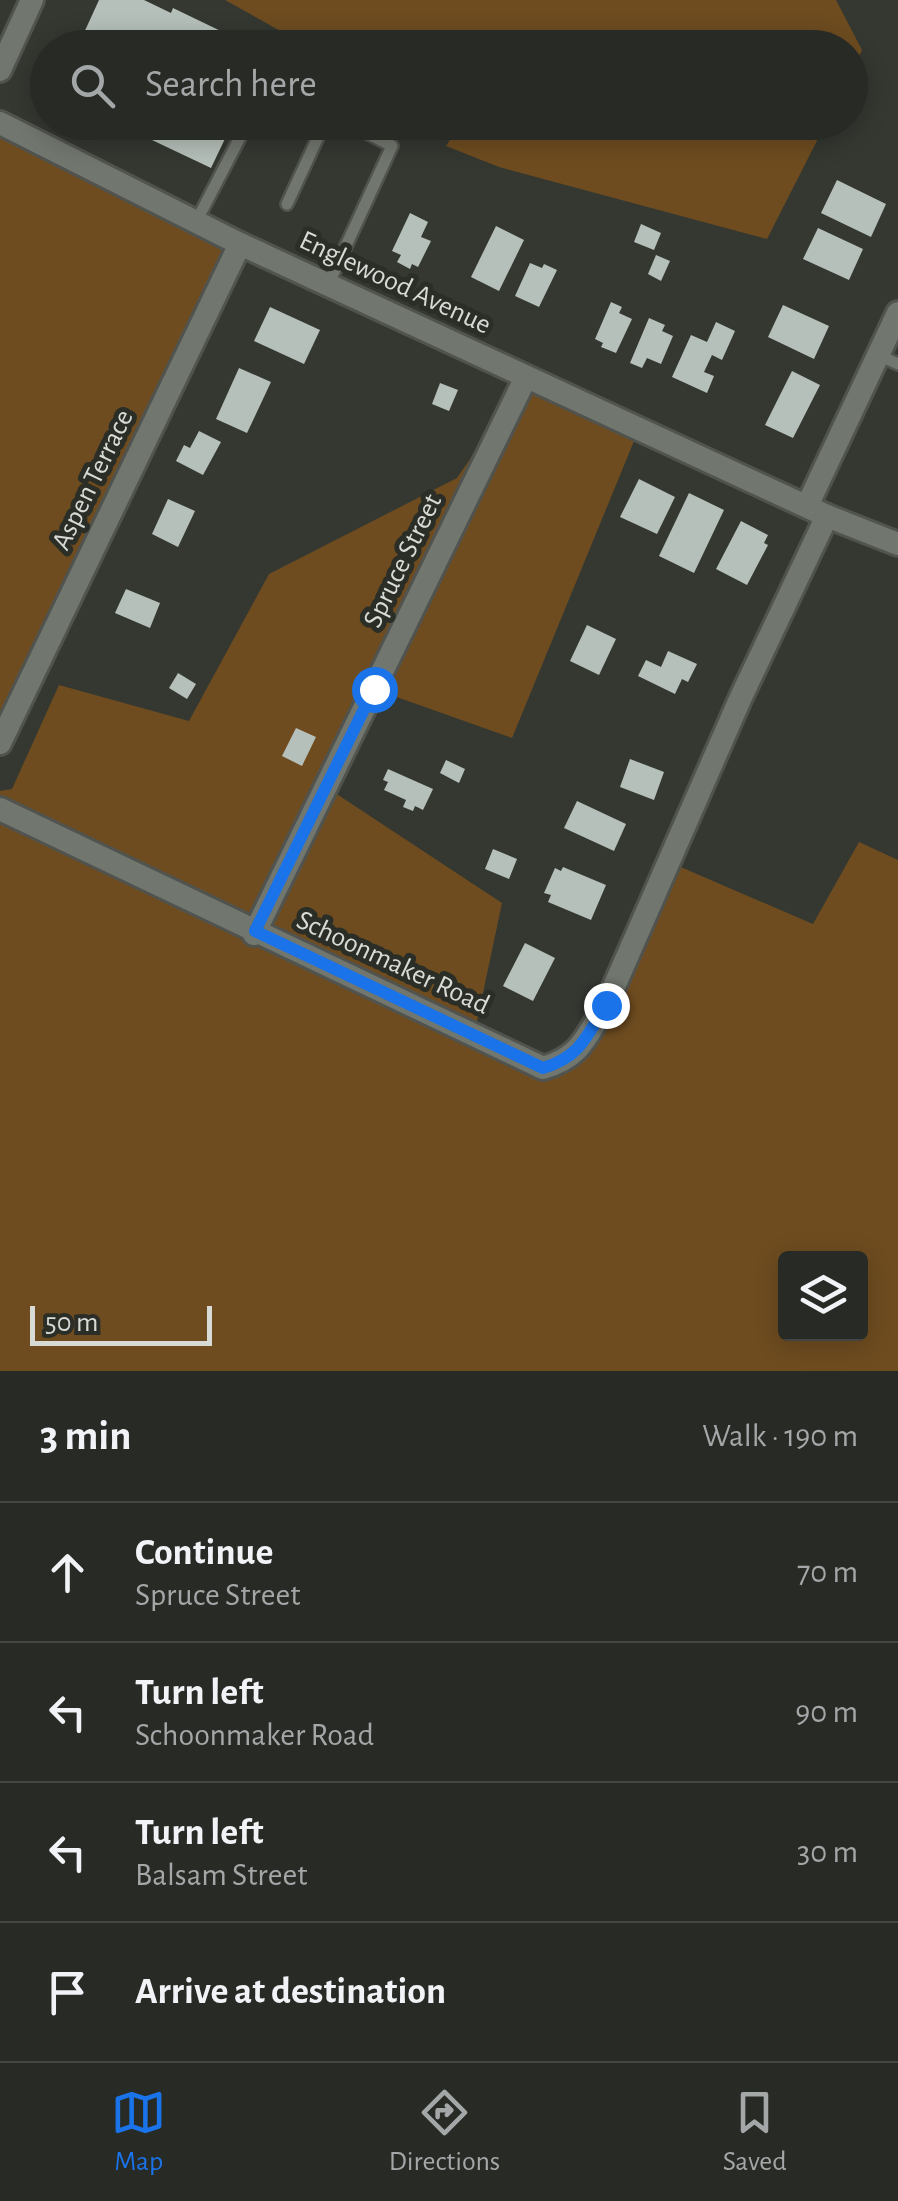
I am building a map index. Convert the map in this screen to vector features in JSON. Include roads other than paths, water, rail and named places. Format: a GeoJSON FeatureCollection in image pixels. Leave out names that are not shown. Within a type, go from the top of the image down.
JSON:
{"type":"FeatureCollection","features":[{"type":"Feature","properties":{"kind":"street"},"geometry":{"type":"LineString","coordinates":[[0,70],[32,0]]}},
{"type":"Feature","properties":{"kind":"street","name":"Englewood Avenue"},"geometry":{"type":"LineString","coordinates":[[0,124],[30,139]]}},
{"type":"Feature","properties":{"kind":"street","name":"Englewood Avenue"},"geometry":{"type":"LineString","coordinates":[[32,140],[240,244],[816,511],[898,544]]}},
{"type":"Feature","properties":{"kind":"street","name":"Aspen Terrace"},"geometry":{"type":"LineString","coordinates":[[0,742],[240,244]]}},
{"type":"Feature","properties":{"kind":"street"},"geometry":{"type":"LineString","coordinates":[[816,511],[888,359],[898,313]]}},
{"type":"Feature","properties":{"kind":"street","name":"Spruce Street"},"geometry":{"type":"LineString","coordinates":[[254,932],[526,377]]}},
{"type":"Feature","properties":{"kind":"street","name":"Schoonmaker Road"},"geometry":{"type":"LineString","coordinates":[[0,809],[543,1068],[564,1062],[577,1053],[606,1005],[741,696],[816,511]]}},
{"type":"Feature","properties":{"kind":"lane"},"geometry":{"type":"LineString","coordinates":[[196,222],[239,140]]}},
{"type":"Feature","properties":{"kind":"lane"},"geometry":{"type":"LineString","coordinates":[[287,204],[317,140]]}},
{"type":"Feature","properties":{"kind":"lane"},"geometry":{"type":"LineString","coordinates":[[328,285],[392,146],[380,140]]}}]}
